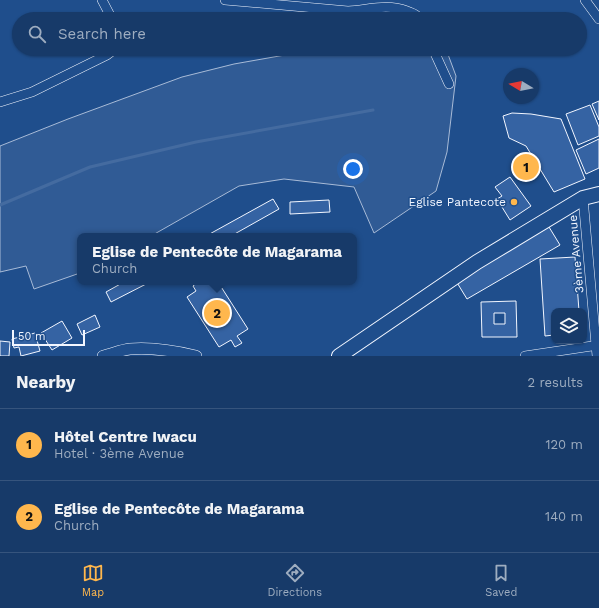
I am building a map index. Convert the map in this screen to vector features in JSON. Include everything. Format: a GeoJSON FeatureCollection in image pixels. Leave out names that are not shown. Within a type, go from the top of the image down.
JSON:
{"type":"FeatureCollection","features":[{"type":"Feature","properties":{"kind":"main road"},"geometry":{"type":"LineString","coordinates":[[339,356],[477,262],[583,198],[599,194]]}},
{"type":"Feature","properties":{"kind":"street"},"geometry":{"type":"LineString","coordinates":[[102,0],[108,12]]}},
{"type":"Feature","properties":{"kind":"street"},"geometry":{"type":"LineString","coordinates":[[225,0],[348,11],[372,7],[390,7],[400,8],[409,12]]}},
{"type":"Feature","properties":{"kind":"street"},"geometry":{"type":"LineString","coordinates":[[585,0],[599,19]]}},
{"type":"Feature","properties":{"kind":"street"},"geometry":{"type":"LineString","coordinates":[[0,102],[32,92],[105,56]]}},
{"type":"Feature","properties":{"kind":"street"},"geometry":{"type":"LineString","coordinates":[[437,56],[449,84]]}},
{"type":"Feature","properties":{"kind":"street","name":"3ème Avenue"},"geometry":{"type":"LineString","coordinates":[[583,198],[597,356]]}},
{"type":"Feature","properties":{"kind":"street"},"geometry":{"type":"LineString","coordinates":[[525,356],[597,345]]}},
{"type":"Feature","properties":{"kind":"street"},"geometry":{"type":"LineString","coordinates":[[103,356],[130,349],[149,349],[180,352],[196,356]]}},
{"type":"Feature","properties":{"kind":"shaded area"},"geometry":{"type":"Polygon","coordinates":[[[279,56],[449,56],[456,76],[447,152],[436,191],[374,233],[354,187],[284,179],[239,186],[156,233],[77,233],[77,274],[34,289],[26,266],[0,272],[0,146],[182,77],[234,64],[279,56]]]}},
{"type":"Feature","properties":{"kind":"building"},"geometry":{"type":"Polygon","coordinates":[[[599,101],[599,120],[592,104],[599,101]]]}},
{"type":"Feature","properties":{"kind":"building"},"geometry":{"type":"Polygon","coordinates":[[[590,105],[599,127],[599,136],[578,145],[566,114],[590,105]]]}},
{"type":"Feature","properties":{"kind":"building"},"geometry":{"type":"Polygon","coordinates":[[[512,113],[531,114],[561,119],[585,179],[554,192],[526,146],[509,138],[503,116],[512,113]]]}},
{"type":"Feature","properties":{"kind":"building"},"geometry":{"type":"Polygon","coordinates":[[[599,139],[599,168],[586,174],[576,150],[599,139]]]}},
{"type":"Feature","properties":{"kind":"building","name":"Eglise Pantecote"},"geometry":{"type":"Polygon","coordinates":[[[510,177],[531,206],[510,220],[497,199],[502,196],[495,187],[510,177]]]}},
{"type":"Feature","properties":{"kind":"building"},"geometry":{"type":"Polygon","coordinates":[[[273,199],[279,209],[236,233],[211,233],[273,199]]]}},
{"type":"Feature","properties":{"kind":"building"},"geometry":{"type":"Polygon","coordinates":[[[329,200],[330,212],[290,214],[290,202],[329,200]]]}},
{"type":"Feature","properties":{"kind":"building"},"geometry":{"type":"Polygon","coordinates":[[[549,227],[560,245],[467,299],[456,281],[549,227]]]}},
{"type":"Feature","properties":{"kind":"building"},"geometry":{"type":"Polygon","coordinates":[[[575,257],[579,308],[551,308],[551,335],[545,336],[540,259],[575,257]]]}},
{"type":"Feature","properties":{"kind":"building"},"geometry":{"type":"Polygon","coordinates":[[[119,285],[144,285],[111,302],[106,292],[119,285]]]}},
{"type":"Feature","properties":{"kind":"building"},"geometry":{"type":"Polygon","coordinates":[[[220,285],[248,329],[237,336],[242,343],[235,347],[231,340],[219,347],[187,297],[196,291],[193,286],[220,285]]]}},
{"type":"Feature","properties":{"kind":"building"},"geometry":{"type":"Polygon","coordinates":[[[516,301],[517,337],[482,337],[481,302],[516,301]],[[494,313],[494,324],[505,324],[505,313],[494,313]]]}},
{"type":"Feature","properties":{"kind":"building"},"geometry":{"type":"Polygon","coordinates":[[[95,315],[100,327],[82,335],[77,324],[95,315]]]}},
{"type":"Feature","properties":{"kind":"building"},"geometry":{"type":"Polygon","coordinates":[[[62,321],[72,338],[52,350],[41,333],[62,321]]]}},
{"type":"Feature","properties":{"kind":"building"},"geometry":{"type":"Polygon","coordinates":[[[35,333],[40,351],[21,356],[19,347],[14,348],[12,339],[35,333]]]}},
{"type":"Feature","properties":{"kind":"building"},"geometry":{"type":"Polygon","coordinates":[[[0,341],[10,342],[9,356],[0,356],[0,341]]]}},
{"type":"Feature","properties":{"kind":"waterway"},"geometry":{"type":"LineString","coordinates":[[0,205],[90,167],[196,142],[373,110]]}},
{"type":"Feature","properties":{"kind":"place","name":"Hôtel Centre Iwacu"},"geometry":{"type":"Point","coordinates":[526,167]}},
{"type":"Feature","properties":{"kind":"place","name":"Eglise Pantecote"},"geometry":{"type":"Point","coordinates":[514,202]}},
{"type":"Feature","properties":{"kind":"place","name":"Eglise de Pentecôte de Magarama"},"geometry":{"type":"Point","coordinates":[217,313]}}]}
